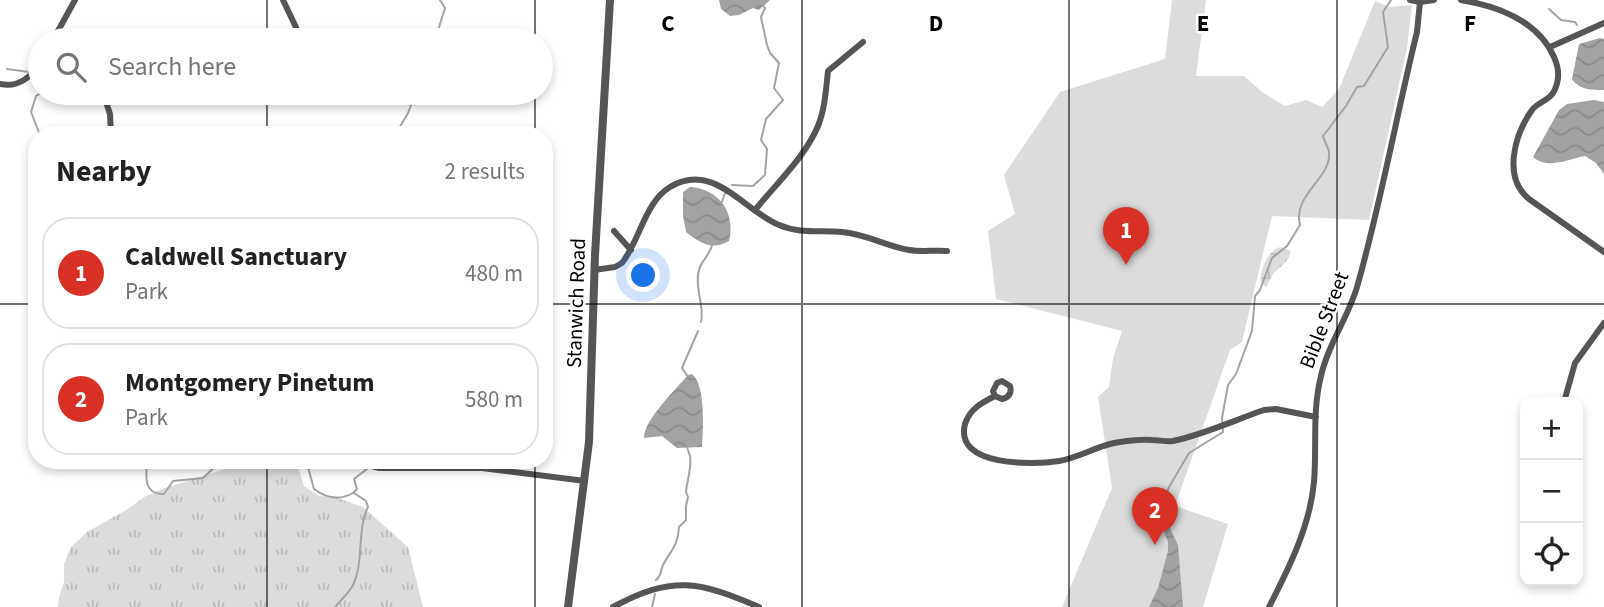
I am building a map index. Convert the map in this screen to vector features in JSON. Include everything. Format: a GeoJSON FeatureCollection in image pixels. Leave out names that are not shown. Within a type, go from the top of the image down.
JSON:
{"type":"FeatureCollection","features":[{"type":"Feature","properties":{"kind":"street"},"geometry":{"type":"LineString","coordinates":[[61,28],[75,0]]}},
{"type":"Feature","properties":{"kind":"street"},"geometry":{"type":"LineString","coordinates":[[282,0],[296,28]]}},
{"type":"Feature","properties":{"kind":"street","name":"Stanwich Road"},"geometry":{"type":"LineString","coordinates":[[568,607],[585,481],[610,0]]}},
{"type":"Feature","properties":{"kind":"street"},"geometry":{"type":"LineString","coordinates":[[1410,0],[1434,0]]}},
{"type":"Feature","properties":{"kind":"street"},"geometry":{"type":"LineString","coordinates":[[1461,0],[1489,6],[1516,18],[1544,37],[1550,47],[1559,72],[1553,94],[1533,108],[1515,144],[1518,188],[1529,199],[1604,252]]}},
{"type":"Feature","properties":{"kind":"street","name":"Bible Street"},"geometry":{"type":"LineString","coordinates":[[1269,607],[1309,511],[1314,484],[1316,417],[1323,366],[1353,300],[1377,213],[1417,32],[1420,2]]}},
{"type":"Feature","properties":{"kind":"street"},"geometry":{"type":"LineString","coordinates":[[1550,47],[1604,23]]}},
{"type":"Feature","properties":{"kind":"street"},"geometry":{"type":"LineString","coordinates":[[755,210],[800,155],[818,126],[828,71],[863,42]]}},
{"type":"Feature","properties":{"kind":"street"},"geometry":{"type":"LineString","coordinates":[[0,84],[15,85],[28,78]]}},
{"type":"Feature","properties":{"kind":"street"},"geometry":{"type":"LineString","coordinates":[[107,105],[111,126]]}},
{"type":"Feature","properties":{"kind":"street"},"geometry":{"type":"LineString","coordinates":[[594,270],[615,267],[622,263],[664,191],[679,182],[698,180],[719,184],[766,219],[793,230],[841,232],[861,235],[910,250],[947,251]]}},
{"type":"Feature","properties":{"kind":"street"},"geometry":{"type":"LineString","coordinates":[[614,231],[631,250]]}},
{"type":"Feature","properties":{"kind":"street"},"geometry":{"type":"LineString","coordinates":[[1565,397],[1575,363],[1604,323]]}},
{"type":"Feature","properties":{"kind":"street"},"geometry":{"type":"LineString","coordinates":[[995,396],[982,402],[970,414],[964,430],[969,447],[976,454],[991,459],[1060,461],[1113,443],[1134,440],[1173,441],[1264,410],[1276,409],[1316,417]]}},
{"type":"Feature","properties":{"kind":"street"},"geometry":{"type":"LineString","coordinates":[[490,469],[585,481]]}},
{"type":"Feature","properties":{"kind":"street"},"geometry":{"type":"LineString","coordinates":[[613,607],[632,596],[662,586],[689,584],[714,589],[759,607]]}},
{"type":"Feature","properties":{"kind":"green space"},"geometry":{"type":"Polygon","coordinates":[[[1172,0],[1206,0],[1196,76],[1244,76],[1262,92],[1285,106],[1306,100],[1322,107],[1339,89],[1375,1],[1389,7],[1412,5],[1407,48],[1369,220],[1272,216],[1242,342],[1230,350],[1175,506],[1228,524],[1203,607],[1062,607],[1112,488],[1098,397],[1109,387],[1113,358],[1122,331],[996,299],[988,231],[1015,214],[1004,175],[1060,92],[1165,59],[1172,0]]]}},
{"type":"Feature","properties":{"kind":"green space"},"geometry":{"type":"Polygon","coordinates":[[[1280,247],[1291,251],[1290,255],[1266,287],[1260,281],[1264,265],[1271,253],[1280,247]]]}},
{"type":"Feature","properties":{"kind":"green space"},"geometry":{"type":"Polygon","coordinates":[[[225,469],[299,469],[304,486],[319,496],[335,497],[363,507],[408,547],[423,607],[58,607],[64,582],[64,564],[71,547],[87,532],[162,489],[225,469]]]}},
{"type":"Feature","properties":{"kind":"water"},"geometry":{"type":"Polygon","coordinates":[[[719,0],[770,0],[759,10],[753,8],[730,16],[721,9],[719,0]]]}},
{"type":"Feature","properties":{"kind":"water"},"geometry":{"type":"Polygon","coordinates":[[[1604,39],[1604,90],[1586,89],[1572,79],[1579,44],[1604,39]]]}},
{"type":"Feature","properties":{"kind":"water"},"geometry":{"type":"Polygon","coordinates":[[[1594,100],[1604,102],[1604,174],[1596,163],[1585,156],[1552,163],[1545,163],[1533,157],[1559,110],[1567,104],[1594,100]]]}},
{"type":"Feature","properties":{"kind":"water"},"geometry":{"type":"Polygon","coordinates":[[[690,187],[709,192],[723,204],[730,221],[729,241],[717,245],[706,244],[686,232],[683,192],[690,187]]]}},
{"type":"Feature","properties":{"kind":"water"},"geometry":{"type":"Polygon","coordinates":[[[692,374],[702,397],[702,447],[677,448],[662,436],[644,438],[655,414],[688,375],[692,374]]]}},
{"type":"Feature","properties":{"kind":"water"},"geometry":{"type":"Polygon","coordinates":[[[1166,496],[1166,520],[1178,545],[1183,607],[1149,607],[1158,588],[1168,551],[1168,542],[1161,524],[1162,505],[1166,496]]]}},
{"type":"Feature","properties":{"kind":"waterway"},"geometry":{"type":"LineString","coordinates":[[439,28],[445,8],[440,0]]}},
{"type":"Feature","properties":{"kind":"waterway"},"geometry":{"type":"LineString","coordinates":[[732,185],[753,186],[765,175],[767,149],[761,140],[766,119],[783,100],[774,88],[779,63],[767,45],[761,17],[765,8],[759,0]]}},
{"type":"Feature","properties":{"kind":"waterway"},"geometry":{"type":"LineString","coordinates":[[1165,498],[1189,453],[1223,432],[1222,418],[1228,385],[1236,374],[1252,331],[1255,296],[1260,290],[1272,258],[1287,246],[1300,225],[1299,214],[1306,196],[1325,170],[1329,152],[1323,136],[1357,87],[1364,86],[1388,47],[1383,12],[1391,0]]}},
{"type":"Feature","properties":{"kind":"waterway"},"geometry":{"type":"LineString","coordinates":[[1549,9],[1561,20],[1575,22],[1577,25]]}},
{"type":"Feature","properties":{"kind":"waterway"},"geometry":{"type":"LineString","coordinates":[[7,69],[28,72]]}},
{"type":"Feature","properties":{"kind":"waterway"},"geometry":{"type":"LineString","coordinates":[[33,105],[31,112],[36,126]]}},
{"type":"Feature","properties":{"kind":"waterway"},"geometry":{"type":"LineString","coordinates":[[400,126],[411,105]]}},
{"type":"Feature","properties":{"kind":"waterway"},"geometry":{"type":"LineString","coordinates":[[722,202],[725,193]]}},
{"type":"Feature","properties":{"kind":"waterway"},"geometry":{"type":"LineString","coordinates":[[701,322],[698,276],[712,245]]}},
{"type":"Feature","properties":{"kind":"waterway"},"geometry":{"type":"LineString","coordinates":[[688,377],[682,368],[698,331]]}},
{"type":"Feature","properties":{"kind":"waterway"},"geometry":{"type":"LineString","coordinates":[[656,580],[676,543],[679,527],[686,520],[686,492],[690,469],[687,445]]}},
{"type":"Feature","properties":{"kind":"waterway"},"geometry":{"type":"LineString","coordinates":[[146,469],[149,488],[164,494],[173,481],[203,478],[213,469]]}},
{"type":"Feature","properties":{"kind":"waterway"},"geometry":{"type":"LineString","coordinates":[[308,469],[314,489],[323,495],[343,497],[353,493]]}},
{"type":"Feature","properties":{"kind":"waterway"},"geometry":{"type":"LineString","coordinates":[[354,492],[357,489],[354,479],[367,469]]}},
{"type":"Feature","properties":{"kind":"waterway"},"geometry":{"type":"LineString","coordinates":[[335,607],[351,588],[356,576],[368,507],[366,501],[354,493]]}},
{"type":"Feature","properties":{"kind":"waterway"},"geometry":{"type":"LineString","coordinates":[[652,607],[655,594]]}},
{"type":"Feature","properties":{"kind":"place","name":"Caldwell Sanctuary"},"geometry":{"type":"Point","coordinates":[1126,265]}},
{"type":"Feature","properties":{"kind":"place","name":"Montgomery Pinetum"},"geometry":{"type":"Point","coordinates":[1155,545]}}]}
